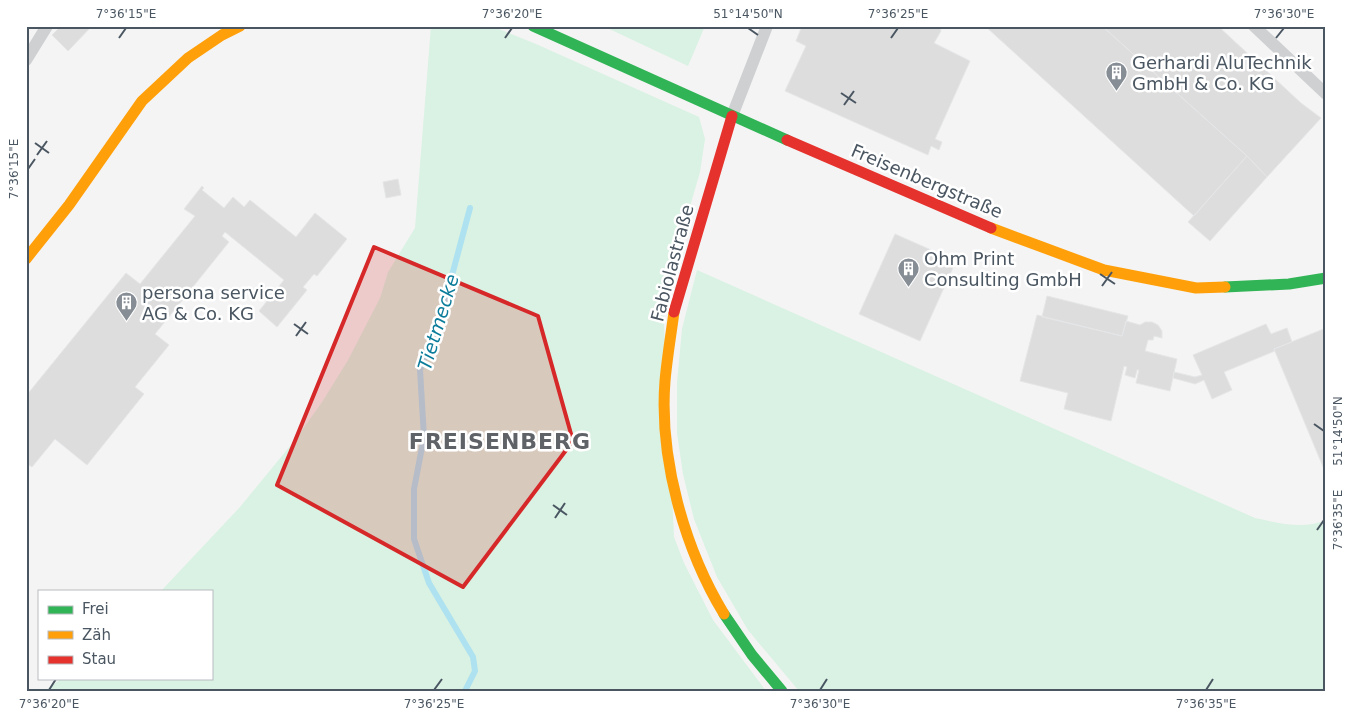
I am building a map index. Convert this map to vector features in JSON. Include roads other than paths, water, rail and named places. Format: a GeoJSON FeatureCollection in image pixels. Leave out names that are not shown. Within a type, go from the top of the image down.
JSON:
{"type":"FeatureCollection","features":[{"type":"Feature","properties":{"kind":"street"},"geometry":{"type":"LineString","coordinates":[[26,259],[69,204],[142,101],[188,58],[222,35],[240,26]]}},
{"type":"Feature","properties":{"kind":"street","name":"Freisenbergstraße"},"geometry":{"type":"LineString","coordinates":[[533,26],[732,116],[1034,245],[1104,270],[1196,288],[1289,284],[1326,278]]}},
{"type":"Feature","properties":{"kind":"street","name":"Fabiolastraße"},"geometry":{"type":"LineString","coordinates":[[732,116],[674,308],[665,382],[665,432],[670,473],[683,522],[707,582],[722,612],[742,641],[782,691]]}},
{"type":"Feature","properties":{"kind":"lane"},"geometry":{"type":"LineString","coordinates":[[26,60],[47,26]]}},
{"type":"Feature","properties":{"kind":"lane"},"geometry":{"type":"LineString","coordinates":[[732,116],[767,26]]}},
{"type":"Feature","properties":{"kind":"lane"},"geometry":{"type":"LineString","coordinates":[[1254,26],[1326,94]]}},
{"type":"Feature","properties":{"kind":"waterway","name":"Tietmecke"},"geometry":{"type":"LineString","coordinates":[[465,691],[475,671],[473,657],[429,583],[414,539],[414,489],[424,437],[420,370],[443,309],[470,208]]}},
{"type":"Feature","properties":{"kind":"place","name":"Gerhardi AluTechnik GmbH & Co. KG"},"geometry":{"type":"Point","coordinates":[1116,91]}},
{"type":"Feature","properties":{"kind":"place","name":"Ohm Print Consulting GmbH"},"geometry":{"type":"Point","coordinates":[908,287]}},
{"type":"Feature","properties":{"kind":"place","name":"persona service AG & Co. KG"},"geometry":{"type":"Point","coordinates":[126,321]}},
{"type":"Feature","properties":{"kind":"district","name":"FREISENBERG"},"geometry":{"type":"Point","coordinates":[500,441]}}]}
